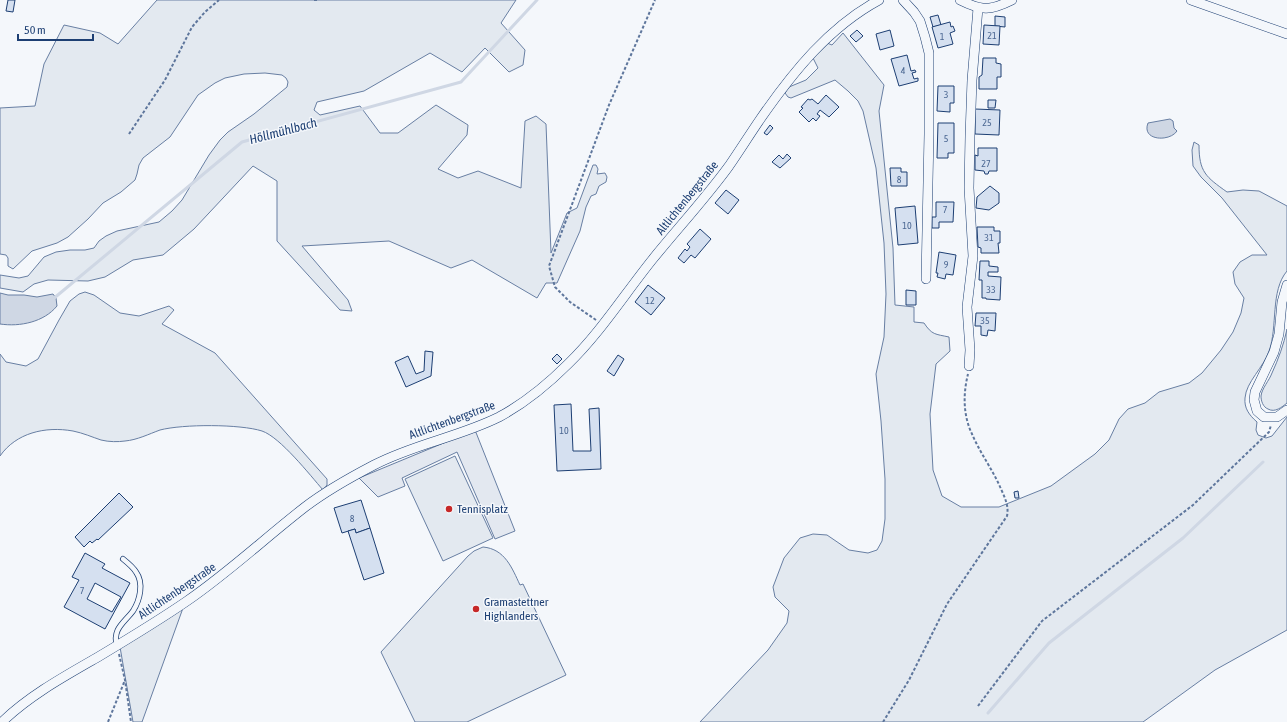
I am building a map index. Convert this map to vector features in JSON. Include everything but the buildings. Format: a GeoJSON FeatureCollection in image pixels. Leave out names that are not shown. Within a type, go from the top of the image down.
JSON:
{"type":"FeatureCollection","features":[{"type":"Feature","properties":{"kind":"street","name":"Altlichtenbergstraße"},"geometry":{"type":"LineString","coordinates":[[2,722],[36,695],[117,646],[199,592],[306,507],[359,473],[377,463],[410,449],[456,434],[499,417],[541,390],[571,362],[603,325],[652,260],[724,172],[761,118],[814,51],[842,24],[879,0]]}},
{"type":"Feature","properties":{"kind":"street"},"geometry":{"type":"LineString","coordinates":[[903,0],[920,21],[929,53],[926,279]]}},
{"type":"Feature","properties":{"kind":"street"},"geometry":{"type":"LineString","coordinates":[[960,0],[978,8],[986,9],[997,7],[1012,0]]}},
{"type":"Feature","properties":{"kind":"street"},"geometry":{"type":"LineString","coordinates":[[1190,0],[1287,34]]}},
{"type":"Feature","properties":{"kind":"street"},"geometry":{"type":"LineString","coordinates":[[969,366],[970,350],[967,307],[973,256],[969,188],[970,136],[972,80],[978,8]]}},
{"type":"Feature","properties":{"kind":"street"},"geometry":{"type":"LineString","coordinates":[[1287,285],[1282,302],[1279,334],[1274,352],[1254,397],[1255,407],[1258,413],[1264,417],[1273,418],[1280,416],[1287,410]]}},
{"type":"Feature","properties":{"kind":"lane"},"geometry":{"type":"LineString","coordinates":[[117,646],[115,639],[117,630],[135,606],[140,587],[136,571],[123,559]]}},
{"type":"Feature","properties":{"kind":"path"},"geometry":{"type":"LineString","coordinates":[[129,134],[166,80],[192,27],[205,12],[219,0]]}},
{"type":"Feature","properties":{"kind":"path"},"geometry":{"type":"LineString","coordinates":[[603,325],[570,302],[555,287],[549,266],[610,105],[655,0]]}},
{"type":"Feature","properties":{"kind":"path"},"geometry":{"type":"LineString","coordinates":[[883,722],[909,680],[947,604],[1008,516],[1005,498],[993,471],[971,434],[967,419],[965,395],[969,366]]}},
{"type":"Feature","properties":{"kind":"path"},"geometry":{"type":"LineString","coordinates":[[978,706],[1042,621],[1193,505],[1269,432],[1273,418]]}},
{"type":"Feature","properties":{"kind":"path"},"geometry":{"type":"LineString","coordinates":[[117,646],[125,680],[131,722]]}},
{"type":"Feature","properties":{"kind":"path"},"geometry":{"type":"LineString","coordinates":[[108,722],[125,680]]}},
{"type":"Feature","properties":{"kind":"shaded area"},"geometry":{"type":"Polygon","coordinates":[[[157,0],[516,0],[501,23],[525,50],[523,65],[509,72],[485,48],[462,72],[430,53],[364,91],[317,102],[314,110],[320,115],[360,106],[380,133],[398,133],[436,105],[468,125],[467,135],[438,169],[458,178],[478,171],[521,188],[525,121],[536,116],[546,124],[551,253],[567,213],[577,208],[593,165],[596,165],[598,169],[597,174],[605,173],[607,177],[606,182],[599,186],[596,194],[591,196],[586,207],[580,231],[557,283],[546,283],[537,298],[472,260],[451,268],[389,241],[302,246],[348,300],[352,311],[340,310],[277,241],[277,181],[253,166],[194,229],[163,255],[133,260],[105,277],[88,281],[48,280],[34,284],[23,292],[0,288],[0,275],[19,278],[28,276],[44,257],[56,252],[94,248],[99,241],[117,231],[159,222],[182,200],[209,155],[220,140],[228,132],[254,114],[287,87],[288,82],[282,75],[265,73],[244,74],[225,78],[215,83],[198,95],[170,137],[143,158],[139,165],[135,180],[121,192],[103,203],[68,237],[57,243],[32,251],[13,269],[8,266],[8,258],[6,255],[0,254],[0,108],[35,106],[44,64],[64,25],[100,33],[118,44],[157,0]]]}},
{"type":"Feature","properties":{"kind":"shaded area"},"geometry":{"type":"Polygon","coordinates":[[[843,33],[884,85],[879,111],[893,248],[895,305],[914,307],[914,322],[924,323],[929,330],[934,333],[949,337],[950,351],[936,364],[930,414],[933,470],[942,496],[961,507],[999,507],[1051,486],[1095,454],[1109,440],[1119,419],[1128,409],[1145,403],[1159,392],[1189,383],[1202,373],[1221,350],[1233,332],[1241,313],[1244,298],[1235,284],[1233,272],[1240,262],[1252,255],[1267,255],[1222,198],[1201,177],[1193,166],[1192,150],[1194,142],[1199,145],[1200,162],[1205,173],[1227,192],[1243,190],[1259,191],[1287,206],[1287,271],[1278,289],[1272,341],[1269,351],[1267,357],[1248,386],[1245,405],[1252,417],[1257,422],[1256,430],[1258,435],[1266,438],[1272,436],[1287,417],[1287,630],[1215,670],[1143,722],[700,722],[768,650],[787,623],[789,611],[775,597],[773,587],[784,558],[800,538],[813,534],[827,535],[849,550],[868,553],[877,550],[882,541],[885,519],[885,479],[876,374],[884,337],[886,294],[884,243],[876,168],[863,111],[858,101],[835,80],[791,98],[785,93],[789,87],[806,80],[818,68],[813,58],[827,43],[832,45],[843,33]]]}},
{"type":"Feature","properties":{"kind":"shaded area"},"geometry":{"type":"Polygon","coordinates":[[[1170,119],[1173,121],[1174,128],[1177,131],[1173,135],[1169,137],[1157,138],[1149,133],[1147,129],[1148,123],[1170,119]]]}},
{"type":"Feature","properties":{"kind":"shaded area"},"geometry":{"type":"Polygon","coordinates":[[[85,292],[94,295],[120,313],[139,316],[169,306],[174,310],[162,324],[215,353],[327,479],[327,485],[323,490],[286,448],[277,441],[262,431],[240,427],[197,426],[170,428],[160,430],[143,437],[116,442],[101,440],[73,431],[42,431],[32,433],[14,442],[0,456],[0,354],[6,362],[26,366],[38,359],[70,301],[79,294],[85,292]]]}},
{"type":"Feature","properties":{"kind":"shaded area"},"geometry":{"type":"Polygon","coordinates":[[[0,293],[37,297],[53,294],[56,298],[57,306],[39,320],[16,325],[0,324],[0,293]]]}},
{"type":"Feature","properties":{"kind":"shaded area"},"geometry":{"type":"Polygon","coordinates":[[[1287,329],[1287,403],[1278,409],[1271,410],[1266,408],[1262,402],[1261,396],[1279,357],[1287,329]]]}},
{"type":"Feature","properties":{"kind":"shaded area"},"geometry":{"type":"Polygon","coordinates":[[[475,430],[515,531],[495,539],[457,452],[402,478],[405,486],[378,497],[359,478],[475,430]]]}},
{"type":"Feature","properties":{"kind":"shaded area","name":"Tennisplatz"},"geometry":{"type":"Polygon","coordinates":[[[455,456],[493,538],[443,561],[405,479],[455,456]]]}},
{"type":"Feature","properties":{"kind":"shaded area","name":"Gramastettner Highlanders"},"geometry":{"type":"Polygon","coordinates":[[[483,547],[497,551],[502,555],[511,566],[520,585],[523,584],[566,675],[467,722],[415,722],[381,652],[468,556],[474,551],[483,547]]]}},
{"type":"Feature","properties":{"kind":"shaded area"},"geometry":{"type":"Polygon","coordinates":[[[183,608],[142,722],[133,722],[120,647],[183,608]]]}},
{"type":"Feature","properties":{"kind":"waterway","name":"Höllmühlbach"},"geometry":{"type":"LineString","coordinates":[[53,299],[242,142],[461,82],[537,0]]}},
{"type":"Feature","properties":{"kind":"waterway"},"geometry":{"type":"LineString","coordinates":[[988,713],[1049,643],[1183,538],[1263,462]]}},
{"type":"Feature","properties":{"kind":"place","name":"Tennisplatz"},"geometry":{"type":"Point","coordinates":[449,509]}},
{"type":"Feature","properties":{"kind":"place","name":"Gramastettner Highlanders"},"geometry":{"type":"Point","coordinates":[476,609]}}]}
